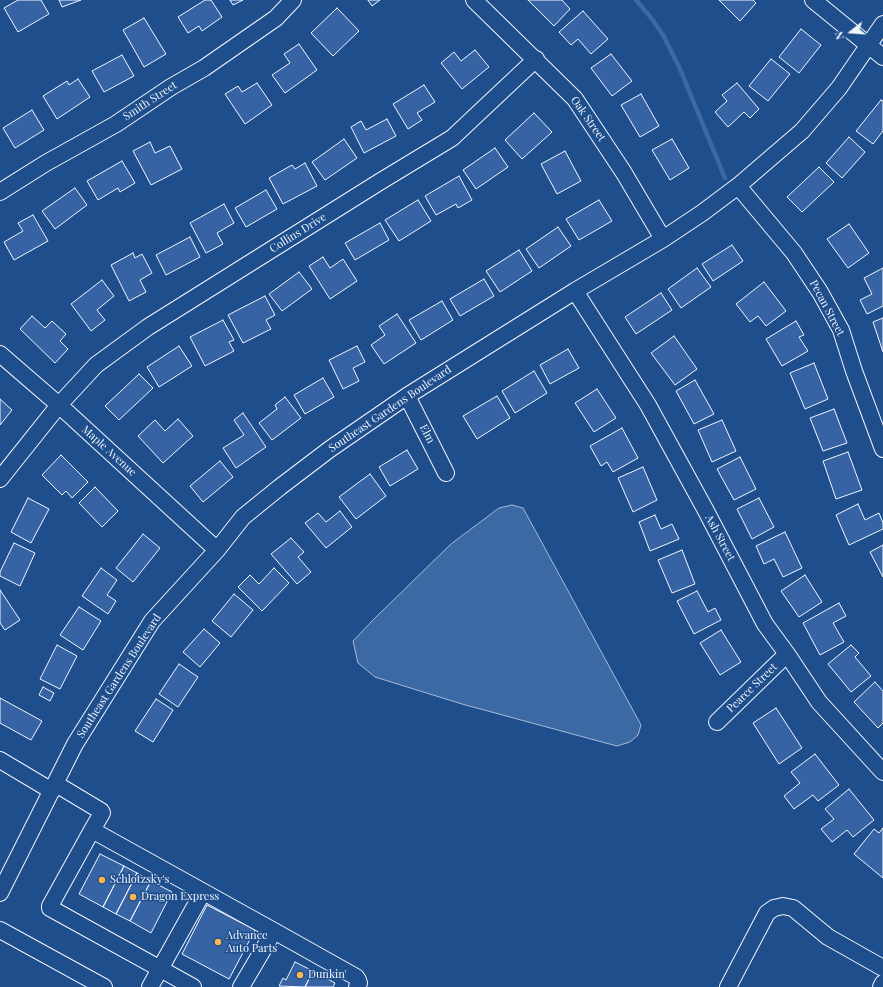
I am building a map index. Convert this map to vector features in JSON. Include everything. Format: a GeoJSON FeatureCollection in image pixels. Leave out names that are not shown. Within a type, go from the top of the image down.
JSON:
{"type":"FeatureCollection","features":[{"type":"Feature","properties":{"kind":"street","name":"Smith Street"},"geometry":{"type":"LineString","coordinates":[[0,192],[46,163],[116,124],[171,87],[204,68],[276,18],[293,0]]}},
{"type":"Feature","properties":{"kind":"street","name":"Oak Street"},"geometry":{"type":"LineString","coordinates":[[474,0],[536,59],[575,99],[624,173],[663,239]]}},
{"type":"Feature","properties":{"kind":"street"},"geometry":{"type":"LineString","coordinates":[[813,0],[883,57]]}},
{"type":"Feature","properties":{"kind":"street","name":"Southeast Gardens Boulevard"},"geometry":{"type":"LineString","coordinates":[[0,893],[75,744],[152,621],[217,550],[243,518],[280,487],[330,449],[407,396],[575,291],[663,239],[702,213],[738,186],[802,131],[839,88],[883,24]]}},
{"type":"Feature","properties":{"kind":"street","name":"Collins Drive"},"geometry":{"type":"LineString","coordinates":[[0,479],[58,405],[96,365],[148,327],[452,138],[536,59]]}},
{"type":"Feature","properties":{"kind":"street","name":"Pecan Street"},"geometry":{"type":"LineString","coordinates":[[738,186],[794,253],[820,292],[838,324],[883,449]]}},
{"type":"Feature","properties":{"kind":"street","name":"Ash Street"},"geometry":{"type":"LineString","coordinates":[[575,291],[648,405],[705,509],[765,624],[819,702],[883,772]]}},
{"type":"Feature","properties":{"kind":"street","name":"Maple Avenue"},"geometry":{"type":"LineString","coordinates":[[0,354],[217,550]]}},
{"type":"Feature","properties":{"kind":"street","name":"Elm"},"geometry":{"type":"LineString","coordinates":[[407,396],[446,473]]}},
{"type":"Feature","properties":{"kind":"street","name":"Pearce Street"},"geometry":{"type":"LineString","coordinates":[[717,722],[787,654]]}},
{"type":"Feature","properties":{"kind":"street"},"geometry":{"type":"LineString","coordinates":[[0,760],[101,810],[102,813],[50,908],[193,987]]}},
{"type":"Feature","properties":{"kind":"street"},"geometry":{"type":"LineString","coordinates":[[92,830],[356,977],[359,983],[357,987]]}},
{"type":"Feature","properties":{"kind":"street"},"geometry":{"type":"LineString","coordinates":[[150,987],[203,892]]}},
{"type":"Feature","properties":{"kind":"street"},"geometry":{"type":"LineString","coordinates":[[728,987],[766,913],[774,908],[783,906],[793,908],[828,937],[883,968]]}},
{"type":"Feature","properties":{"kind":"street"},"geometry":{"type":"LineString","coordinates":[[0,930],[104,987]]}},
{"type":"Feature","properties":{"kind":"street"},"geometry":{"type":"LineString","coordinates":[[241,987],[274,930]]}},
{"type":"Feature","properties":{"kind":"street"},"geometry":{"type":"LineString","coordinates":[[881,987],[883,983]]}},
{"type":"Feature","properties":{"kind":"water"},"geometry":{"type":"Polygon","coordinates":[[[512,505],[523,508],[641,725],[638,735],[630,742],[617,746],[462,704],[375,677],[358,663],[353,641],[374,619],[451,544],[499,508],[512,505]]]}},
{"type":"Feature","properties":{"kind":"building"},"geometry":{"type":"Polygon","coordinates":[[[18,0],[41,0],[49,14],[18,32],[4,8],[18,0]]]}},
{"type":"Feature","properties":{"kind":"building"},"geometry":{"type":"Polygon","coordinates":[[[59,0],[81,0],[62,7],[59,0]]]}},
{"type":"Feature","properties":{"kind":"building"},"geometry":{"type":"Polygon","coordinates":[[[205,0],[211,0],[222,17],[202,31],[199,26],[188,33],[178,17],[205,0]]]}},
{"type":"Feature","properties":{"kind":"building"},"geometry":{"type":"Polygon","coordinates":[[[230,0],[243,0],[233,5],[230,0]]]}},
{"type":"Feature","properties":{"kind":"building"},"geometry":{"type":"Polygon","coordinates":[[[368,0],[380,0],[372,6],[368,0]]]}},
{"type":"Feature","properties":{"kind":"building"},"geometry":{"type":"Polygon","coordinates":[[[528,0],[562,0],[570,9],[554,26],[528,0]]]}},
{"type":"Feature","properties":{"kind":"building"},"geometry":{"type":"Polygon","coordinates":[[[719,0],[753,0],[756,3],[740,21],[719,0]]]}},
{"type":"Feature","properties":{"kind":"building"},"geometry":{"type":"Polygon","coordinates":[[[337,8],[359,31],[333,56],[311,33],[337,8]]]}},
{"type":"Feature","properties":{"kind":"building"},"geometry":{"type":"Polygon","coordinates":[[[583,11],[608,39],[591,54],[578,39],[571,45],[559,32],[583,11]]]}},
{"type":"Feature","properties":{"kind":"building"},"geometry":{"type":"Polygon","coordinates":[[[144,18],[166,54],[144,67],[123,30],[144,18]]]}},
{"type":"Feature","properties":{"kind":"building"},"geometry":{"type":"Polygon","coordinates":[[[801,29],[821,45],[799,73],[779,57],[801,29]]]}},
{"type":"Feature","properties":{"kind":"building"},"geometry":{"type":"Polygon","coordinates":[[[299,44],[317,70],[285,93],[272,75],[290,63],[284,54],[299,44]]]}},
{"type":"Feature","properties":{"kind":"building"},"geometry":{"type":"Polygon","coordinates":[[[475,50],[489,67],[462,89],[441,63],[454,52],[461,61],[475,50]]]}},
{"type":"Feature","properties":{"kind":"building"},"geometry":{"type":"Polygon","coordinates":[[[611,54],[632,81],[612,96],[591,68],[611,54]]]}},
{"type":"Feature","properties":{"kind":"building"},"geometry":{"type":"Polygon","coordinates":[[[122,55],[134,76],[104,92],[92,71],[122,55]]]}},
{"type":"Feature","properties":{"kind":"building"},"geometry":{"type":"Polygon","coordinates":[[[771,59],[790,74],[768,101],[749,86],[771,59]]]}},
{"type":"Feature","properties":{"kind":"building"},"geometry":{"type":"Polygon","coordinates":[[[78,79],[90,97],[57,119],[43,96],[67,81],[69,85],[78,79]]]}},
{"type":"Feature","properties":{"kind":"building"},"geometry":{"type":"Polygon","coordinates":[[[257,83],[272,105],[245,124],[225,94],[238,86],[242,92],[257,83]]]}},
{"type":"Feature","properties":{"kind":"building"},"geometry":{"type":"Polygon","coordinates":[[[737,83],[759,109],[750,118],[744,112],[728,127],[715,112],[727,101],[722,95],[737,83]]]}},
{"type":"Feature","properties":{"kind":"building"},"geometry":{"type":"Polygon","coordinates":[[[424,85],[435,102],[417,113],[422,120],[408,129],[393,104],[424,85]]]}},
{"type":"Feature","properties":{"kind":"building"},"geometry":{"type":"Polygon","coordinates":[[[641,94],[659,126],[640,137],[621,105],[641,94]]]}},
{"type":"Feature","properties":{"kind":"building"},"geometry":{"type":"Polygon","coordinates":[[[881,100],[883,101],[883,131],[873,144],[856,131],[881,100]]]}},
{"type":"Feature","properties":{"kind":"building"},"geometry":{"type":"Polygon","coordinates":[[[32,110],[44,130],[15,148],[3,128],[32,110]]]}},
{"type":"Feature","properties":{"kind":"building"},"geometry":{"type":"Polygon","coordinates":[[[534,113],[552,132],[522,159],[505,140],[534,113]]]}},
{"type":"Feature","properties":{"kind":"building"},"geometry":{"type":"Polygon","coordinates":[[[387,119],[396,136],[364,153],[351,127],[361,121],[366,130],[387,119]]]}},
{"type":"Feature","properties":{"kind":"building"},"geometry":{"type":"Polygon","coordinates":[[[849,137],[865,152],[842,178],[826,163],[849,137]]]}},
{"type":"Feature","properties":{"kind":"building"},"geometry":{"type":"Polygon","coordinates":[[[344,139],[357,158],[325,180],[312,162],[344,139]]]}},
{"type":"Feature","properties":{"kind":"building"},"geometry":{"type":"Polygon","coordinates":[[[672,139],[689,168],[670,180],[652,150],[672,139]]]}},
{"type":"Feature","properties":{"kind":"building"},"geometry":{"type":"Polygon","coordinates":[[[150,142],[155,153],[170,146],[182,169],[151,185],[133,151],[150,142]]]}},
{"type":"Feature","properties":{"kind":"building"},"geometry":{"type":"Polygon","coordinates":[[[495,148],[508,167],[476,189],[463,170],[495,148]]]}},
{"type":"Feature","properties":{"kind":"building"},"geometry":{"type":"Polygon","coordinates":[[[565,151],[581,181],[557,194],[541,164],[565,151]]]}},
{"type":"Feature","properties":{"kind":"building"},"geometry":{"type":"Polygon","coordinates":[[[122,161],[135,183],[120,192],[118,188],[98,200],[87,181],[122,161]]]}},
{"type":"Feature","properties":{"kind":"building"},"geometry":{"type":"Polygon","coordinates":[[[305,163],[317,186],[283,204],[269,178],[292,165],[295,169],[305,163]]]}},
{"type":"Feature","properties":{"kind":"building"},"geometry":{"type":"Polygon","coordinates":[[[819,167],[834,182],[802,212],[787,197],[819,167]]]}},
{"type":"Feature","properties":{"kind":"building"},"geometry":{"type":"Polygon","coordinates":[[[459,176],[472,200],[458,208],[456,204],[436,215],[425,196],[459,176]]]}},
{"type":"Feature","properties":{"kind":"building"},"geometry":{"type":"Polygon","coordinates":[[[75,188],[87,205],[55,229],[42,211],[75,188]]]}},
{"type":"Feature","properties":{"kind":"building"},"geometry":{"type":"Polygon","coordinates":[[[266,190],[277,209],[246,227],[235,208],[266,190]]]}},
{"type":"Feature","properties":{"kind":"building"},"geometry":{"type":"Polygon","coordinates":[[[418,200],[431,221],[399,241],[385,220],[418,200]]]}},
{"type":"Feature","properties":{"kind":"building"},"geometry":{"type":"Polygon","coordinates":[[[599,200],[612,221],[579,240],[566,219],[599,200]]]}},
{"type":"Feature","properties":{"kind":"building"},"geometry":{"type":"Polygon","coordinates":[[[224,204],[234,223],[217,233],[223,244],[206,253],[190,223],[224,204]]]}},
{"type":"Feature","properties":{"kind":"building"},"geometry":{"type":"Polygon","coordinates":[[[33,215],[48,241],[14,260],[4,242],[23,231],[18,223],[33,215]]]}},
{"type":"Feature","properties":{"kind":"building"},"geometry":{"type":"Polygon","coordinates":[[[380,223],[389,240],[355,260],[345,243],[380,223]]]}},
{"type":"Feature","properties":{"kind":"building"},"geometry":{"type":"Polygon","coordinates":[[[849,224],[869,253],[848,268],[827,239],[849,224]]]}},
{"type":"Feature","properties":{"kind":"building"},"geometry":{"type":"Polygon","coordinates":[[[558,227],[571,246],[539,268],[526,249],[558,227]]]}},
{"type":"Feature","properties":{"kind":"building"},"geometry":{"type":"Polygon","coordinates":[[[190,237],[200,257],[166,275],[156,255],[190,237]]]}},
{"type":"Feature","properties":{"kind":"building"},"geometry":{"type":"Polygon","coordinates":[[[732,245],[743,261],[713,281],[702,264],[732,245]]]}},
{"type":"Feature","properties":{"kind":"building"},"geometry":{"type":"Polygon","coordinates":[[[519,250],[532,271],[500,292],[486,271],[519,250]]]}},
{"type":"Feature","properties":{"kind":"building"},"geometry":{"type":"Polygon","coordinates":[[[133,253],[135,258],[142,254],[152,273],[140,280],[146,292],[129,301],[111,265],[133,253]]]}},
{"type":"Feature","properties":{"kind":"building"},"geometry":{"type":"Polygon","coordinates":[[[323,257],[330,268],[343,259],[357,281],[330,299],[309,266],[323,257]]]}},
{"type":"Feature","properties":{"kind":"building"},"geometry":{"type":"Polygon","coordinates":[[[697,268],[711,287],[681,308],[668,289],[697,268]]]}},
{"type":"Feature","properties":{"kind":"building"},"geometry":{"type":"Polygon","coordinates":[[[883,268],[883,306],[867,314],[860,300],[872,294],[864,278],[883,268]]]}},
{"type":"Feature","properties":{"kind":"building"},"geometry":{"type":"Polygon","coordinates":[[[299,272],[312,289],[282,311],[269,294],[299,272]]]}},
{"type":"Feature","properties":{"kind":"building"},"geometry":{"type":"Polygon","coordinates":[[[484,279],[494,296],[460,316],[450,299],[484,279]]]}},
{"type":"Feature","properties":{"kind":"building"},"geometry":{"type":"Polygon","coordinates":[[[102,280],[114,296],[97,310],[105,320],[91,331],[71,304],[102,280]]]}},
{"type":"Feature","properties":{"kind":"building"},"geometry":{"type":"Polygon","coordinates":[[[764,282],[786,311],[766,326],[758,316],[750,322],[736,304],[764,282]]]}},
{"type":"Feature","properties":{"kind":"building"},"geometry":{"type":"Polygon","coordinates":[[[661,293],[672,310],[636,334],[625,317],[661,293]]]}},
{"type":"Feature","properties":{"kind":"building"},"geometry":{"type":"Polygon","coordinates":[[[265,296],[275,315],[266,320],[271,329],[243,343],[228,315],[265,296]]]}},
{"type":"Feature","properties":{"kind":"building"},"geometry":{"type":"Polygon","coordinates":[[[442,301],[453,320],[421,340],[409,320],[442,301]]]}},
{"type":"Feature","properties":{"kind":"building"},"geometry":{"type":"Polygon","coordinates":[[[397,314],[416,343],[384,364],[371,345],[385,335],[379,326],[397,314]]]}},
{"type":"Feature","properties":{"kind":"building"},"geometry":{"type":"Polygon","coordinates":[[[32,316],[45,328],[52,321],[66,334],[60,341],[68,349],[55,363],[20,329],[32,316]]]}},
{"type":"Feature","properties":{"kind":"building"},"geometry":{"type":"Polygon","coordinates":[[[883,318],[883,352],[873,322],[883,318]]]}},
{"type":"Feature","properties":{"kind":"building"},"geometry":{"type":"Polygon","coordinates":[[[223,320],[234,340],[229,342],[234,351],[205,366],[190,337],[223,320]]]}},
{"type":"Feature","properties":{"kind":"building"},"geometry":{"type":"Polygon","coordinates":[[[796,321],[804,335],[799,337],[808,351],[782,366],[766,339],[796,321]]]}},
{"type":"Feature","properties":{"kind":"building"},"geometry":{"type":"Polygon","coordinates":[[[674,336],[697,369],[675,385],[651,353],[674,336]]]}},
{"type":"Feature","properties":{"kind":"building"},"geometry":{"type":"Polygon","coordinates":[[[179,346],[192,366],[159,387],[147,367],[179,346]]]}},
{"type":"Feature","properties":{"kind":"building"},"geometry":{"type":"Polygon","coordinates":[[[357,346],[365,362],[353,368],[359,381],[343,389],[329,360],[357,346]]]}},
{"type":"Feature","properties":{"kind":"building"},"geometry":{"type":"Polygon","coordinates":[[[568,349],[579,368],[550,384],[540,365],[568,349]]]}},
{"type":"Feature","properties":{"kind":"building"},"geometry":{"type":"Polygon","coordinates":[[[814,363],[828,399],[805,409],[790,373],[814,363]]]}},
{"type":"Feature","properties":{"kind":"building"},"geometry":{"type":"Polygon","coordinates":[[[534,371],[547,393],[515,413],[502,391],[534,371]]]}},
{"type":"Feature","properties":{"kind":"building"},"geometry":{"type":"Polygon","coordinates":[[[139,374],[153,388],[119,420],[105,406],[139,374]]]}},
{"type":"Feature","properties":{"kind":"building"},"geometry":{"type":"Polygon","coordinates":[[[323,378],[334,397],[305,414],[294,395],[323,378]]]}},
{"type":"Feature","properties":{"kind":"building"},"geometry":{"type":"Polygon","coordinates":[[[695,380],[714,414],[694,424],[676,391],[695,380]]]}},
{"type":"Feature","properties":{"kind":"building"},"geometry":{"type":"Polygon","coordinates":[[[597,389],[616,418],[594,432],[575,403],[597,389]]]}},
{"type":"Feature","properties":{"kind":"building"},"geometry":{"type":"Polygon","coordinates":[[[497,396],[510,418],[477,439],[463,416],[497,396]]]}},
{"type":"Feature","properties":{"kind":"building"},"geometry":{"type":"Polygon","coordinates":[[[285,397],[301,418],[272,440],[259,423],[277,409],[275,405],[285,397]]]}},
{"type":"Feature","properties":{"kind":"building"},"geometry":{"type":"Polygon","coordinates":[[[0,399],[12,410],[0,425],[0,399]]]}},
{"type":"Feature","properties":{"kind":"building"},"geometry":{"type":"Polygon","coordinates":[[[834,409],[847,443],[823,451],[810,418],[834,409]]]}},
{"type":"Feature","properties":{"kind":"building"},"geometry":{"type":"Polygon","coordinates":[[[243,413],[266,447],[236,468],[223,448],[244,435],[234,420],[243,413]]]}},
{"type":"Feature","properties":{"kind":"building"},"geometry":{"type":"Polygon","coordinates":[[[178,419],[193,436],[163,463],[138,436],[155,420],[165,431],[178,419]]]}},
{"type":"Feature","properties":{"kind":"building"},"geometry":{"type":"Polygon","coordinates":[[[722,420],[736,451],[712,462],[698,430],[722,420]]]}},
{"type":"Feature","properties":{"kind":"building"},"geometry":{"type":"Polygon","coordinates":[[[622,428],[638,458],[613,472],[607,462],[601,466],[590,446],[622,428]]]}},
{"type":"Feature","properties":{"kind":"building"},"geometry":{"type":"Polygon","coordinates":[[[407,450],[418,469],[390,486],[379,467],[407,450]]]}},
{"type":"Feature","properties":{"kind":"building"},"geometry":{"type":"Polygon","coordinates":[[[848,452],[862,490],[836,499],[823,461],[848,452]]]}},
{"type":"Feature","properties":{"kind":"building"},"geometry":{"type":"Polygon","coordinates":[[[61,455],[88,482],[72,498],[66,491],[62,495],[42,475],[61,455]]]}},
{"type":"Feature","properties":{"kind":"building"},"geometry":{"type":"Polygon","coordinates":[[[740,457],[756,489],[734,500],[717,469],[740,457]]]}},
{"type":"Feature","properties":{"kind":"building"},"geometry":{"type":"Polygon","coordinates":[[[220,461],[233,477],[203,502],[190,486],[220,461]]]}},
{"type":"Feature","properties":{"kind":"building"},"geometry":{"type":"Polygon","coordinates":[[[643,467],[657,500],[633,512],[618,478],[643,467]]]}},
{"type":"Feature","properties":{"kind":"building"},"geometry":{"type":"Polygon","coordinates":[[[370,474],[386,496],[356,519],[339,497],[370,474]]]}},
{"type":"Feature","properties":{"kind":"building"},"geometry":{"type":"Polygon","coordinates":[[[95,487],[118,511],[102,527],[79,503],[95,487]]]}},
{"type":"Feature","properties":{"kind":"building"},"geometry":{"type":"Polygon","coordinates":[[[28,498],[49,509],[31,543],[11,532],[28,498]]]}},
{"type":"Feature","properties":{"kind":"building"},"geometry":{"type":"Polygon","coordinates":[[[759,498],[774,527],[752,539],[737,509],[759,498]]]}},
{"type":"Feature","properties":{"kind":"building"},"geometry":{"type":"Polygon","coordinates":[[[858,504],[865,520],[879,513],[883,523],[883,529],[849,545],[836,515],[858,504]]]}},
{"type":"Feature","properties":{"kind":"building"},"geometry":{"type":"Polygon","coordinates":[[[340,511],[352,527],[326,548],[305,523],[318,513],[326,522],[340,511]]]}},
{"type":"Feature","properties":{"kind":"building"},"geometry":{"type":"Polygon","coordinates":[[[655,515],[661,529],[672,524],[679,539],[650,551],[639,522],[655,515]]]}},
{"type":"Feature","properties":{"kind":"building"},"geometry":{"type":"Polygon","coordinates":[[[785,532],[802,568],[783,577],[774,559],[764,564],[756,546],[785,532]]]}},
{"type":"Feature","properties":{"kind":"building"},"geometry":{"type":"Polygon","coordinates":[[[143,534],[160,548],[133,582],[116,568],[143,534]]]}},
{"type":"Feature","properties":{"kind":"building"},"geometry":{"type":"Polygon","coordinates":[[[291,538],[304,552],[298,557],[311,572],[297,584],[271,554],[291,538]]]}},
{"type":"Feature","properties":{"kind":"building"},"geometry":{"type":"Polygon","coordinates":[[[14,543],[35,553],[20,586],[0,576],[0,572],[14,543]]]}},
{"type":"Feature","properties":{"kind":"building"},"geometry":{"type":"Polygon","coordinates":[[[883,545],[883,577],[870,552],[883,545]]]}},
{"type":"Feature","properties":{"kind":"building"},"geometry":{"type":"Polygon","coordinates":[[[682,550],[695,584],[672,593],[658,560],[682,550]]]}},
{"type":"Feature","properties":{"kind":"building"},"geometry":{"type":"Polygon","coordinates":[[[101,568],[117,580],[107,595],[116,601],[108,614],[82,596],[101,568]]]}},
{"type":"Feature","properties":{"kind":"building"},"geometry":{"type":"Polygon","coordinates":[[[274,568],[289,583],[262,611],[238,587],[250,575],[259,584],[274,568]]]}},
{"type":"Feature","properties":{"kind":"building"},"geometry":{"type":"Polygon","coordinates":[[[805,575],[822,602],[799,617],[781,591],[805,575]]]}},
{"type":"Feature","properties":{"kind":"building"},"geometry":{"type":"Polygon","coordinates":[[[0,590],[20,620],[5,630],[0,623],[0,590]]]}},
{"type":"Feature","properties":{"kind":"building"},"geometry":{"type":"Polygon","coordinates":[[[697,591],[708,612],[715,608],[721,620],[694,634],[677,601],[697,591]]]}},
{"type":"Feature","properties":{"kind":"building"},"geometry":{"type":"Polygon","coordinates":[[[234,594],[253,610],[231,637],[212,621],[234,594]]]}},
{"type":"Feature","properties":{"kind":"building"},"geometry":{"type":"Polygon","coordinates":[[[839,603],[846,616],[833,623],[844,642],[820,655],[803,623],[839,603]]]}},
{"type":"Feature","properties":{"kind":"building"},"geometry":{"type":"Polygon","coordinates":[[[79,607],[101,621],[83,650],[60,635],[79,607]]]}},
{"type":"Feature","properties":{"kind":"building"},"geometry":{"type":"Polygon","coordinates":[[[204,629],[220,643],[200,667],[183,652],[204,629]]]}},
{"type":"Feature","properties":{"kind":"building"},"geometry":{"type":"Polygon","coordinates":[[[721,630],[741,662],[720,675],[700,643],[721,630]]]}},
{"type":"Feature","properties":{"kind":"building"},"geometry":{"type":"Polygon","coordinates":[[[57,645],[77,656],[60,689],[40,679],[57,645]]]}},
{"type":"Feature","properties":{"kind":"building"},"geometry":{"type":"Polygon","coordinates":[[[851,645],[859,653],[855,657],[871,676],[851,692],[828,664],[851,645]]]}},
{"type":"Feature","properties":{"kind":"building"},"geometry":{"type":"Polygon","coordinates":[[[179,664],[198,677],[178,707],[159,694],[179,664]]]}},
{"type":"Feature","properties":{"kind":"building"},"geometry":{"type":"Polygon","coordinates":[[[875,682],[883,691],[883,723],[878,728],[854,702],[875,682]]]}},
{"type":"Feature","properties":{"kind":"building"},"geometry":{"type":"Polygon","coordinates":[[[43,687],[54,693],[50,701],[39,695],[43,687]]]}},
{"type":"Feature","properties":{"kind":"building"},"geometry":{"type":"Polygon","coordinates":[[[0,698],[42,721],[31,740],[0,723],[0,698]]]}},
{"type":"Feature","properties":{"kind":"building"},"geometry":{"type":"Polygon","coordinates":[[[156,699],[173,710],[153,742],[135,731],[156,699]]]}},
{"type":"Feature","properties":{"kind":"building"},"geometry":{"type":"Polygon","coordinates":[[[776,708],[802,748],[779,764],[753,723],[776,708]]]}},
{"type":"Feature","properties":{"kind":"building"},"geometry":{"type":"Polygon","coordinates":[[[815,754],[839,785],[818,801],[813,795],[794,809],[784,796],[800,783],[791,772],[815,754]]]}},
{"type":"Feature","properties":{"kind":"building"},"geometry":{"type":"Polygon","coordinates":[[[849,789],[874,820],[853,837],[847,830],[832,842],[821,829],[834,819],[825,809],[849,789]]]}},
{"type":"Feature","properties":{"kind":"building"},"geometry":{"type":"Polygon","coordinates":[[[883,828],[883,878],[854,854],[874,829],[879,833],[883,828]]]}},
{"type":"Feature","properties":{"kind":"building","name":"Schlotzsky's"},"geometry":{"type":"Polygon","coordinates":[[[100,854],[124,866],[103,907],[79,894],[100,854]]]}},
{"type":"Feature","properties":{"kind":"building"},"geometry":{"type":"Polygon","coordinates":[[[124,866],[137,873],[116,914],[103,907],[124,866]]]}},
{"type":"Feature","properties":{"kind":"building","name":"Dragon Express"},"geometry":{"type":"Polygon","coordinates":[[[137,873],[151,881],[130,921],[116,914],[137,873]]]}},
{"type":"Feature","properties":{"kind":"building"},"geometry":{"type":"Polygon","coordinates":[[[151,881],[172,892],[151,933],[130,921],[151,881]]]}},
{"type":"Feature","properties":{"kind":"building","name":"Advance Auto Parts"},"geometry":{"type":"Polygon","coordinates":[[[207,905],[255,930],[229,979],[182,954],[207,905]]]}},
{"type":"Feature","properties":{"kind":"building","name":"Dunkin'"},"geometry":{"type":"Polygon","coordinates":[[[295,962],[313,971],[305,987],[279,986],[283,978],[286,980],[295,962]]]}},
{"type":"Feature","properties":{"kind":"building"},"geometry":{"type":"Polygon","coordinates":[[[313,971],[335,983],[333,987],[305,987],[313,971]]]}},
{"type":"Feature","properties":{"kind":"waterway"},"geometry":{"type":"LineString","coordinates":[[636,0],[663,35],[680,69],[725,178]]}},
{"type":"Feature","properties":{"kind":"place","name":"Schlotzsky's"},"geometry":{"type":"Point","coordinates":[102,880]}},
{"type":"Feature","properties":{"kind":"place","name":"Dragon Express"},"geometry":{"type":"Point","coordinates":[133,897]}},
{"type":"Feature","properties":{"kind":"place","name":"Advance Auto Parts"},"geometry":{"type":"Point","coordinates":[218,942]}},
{"type":"Feature","properties":{"kind":"place","name":"Dunkin'"},"geometry":{"type":"Point","coordinates":[300,975]}}]}
